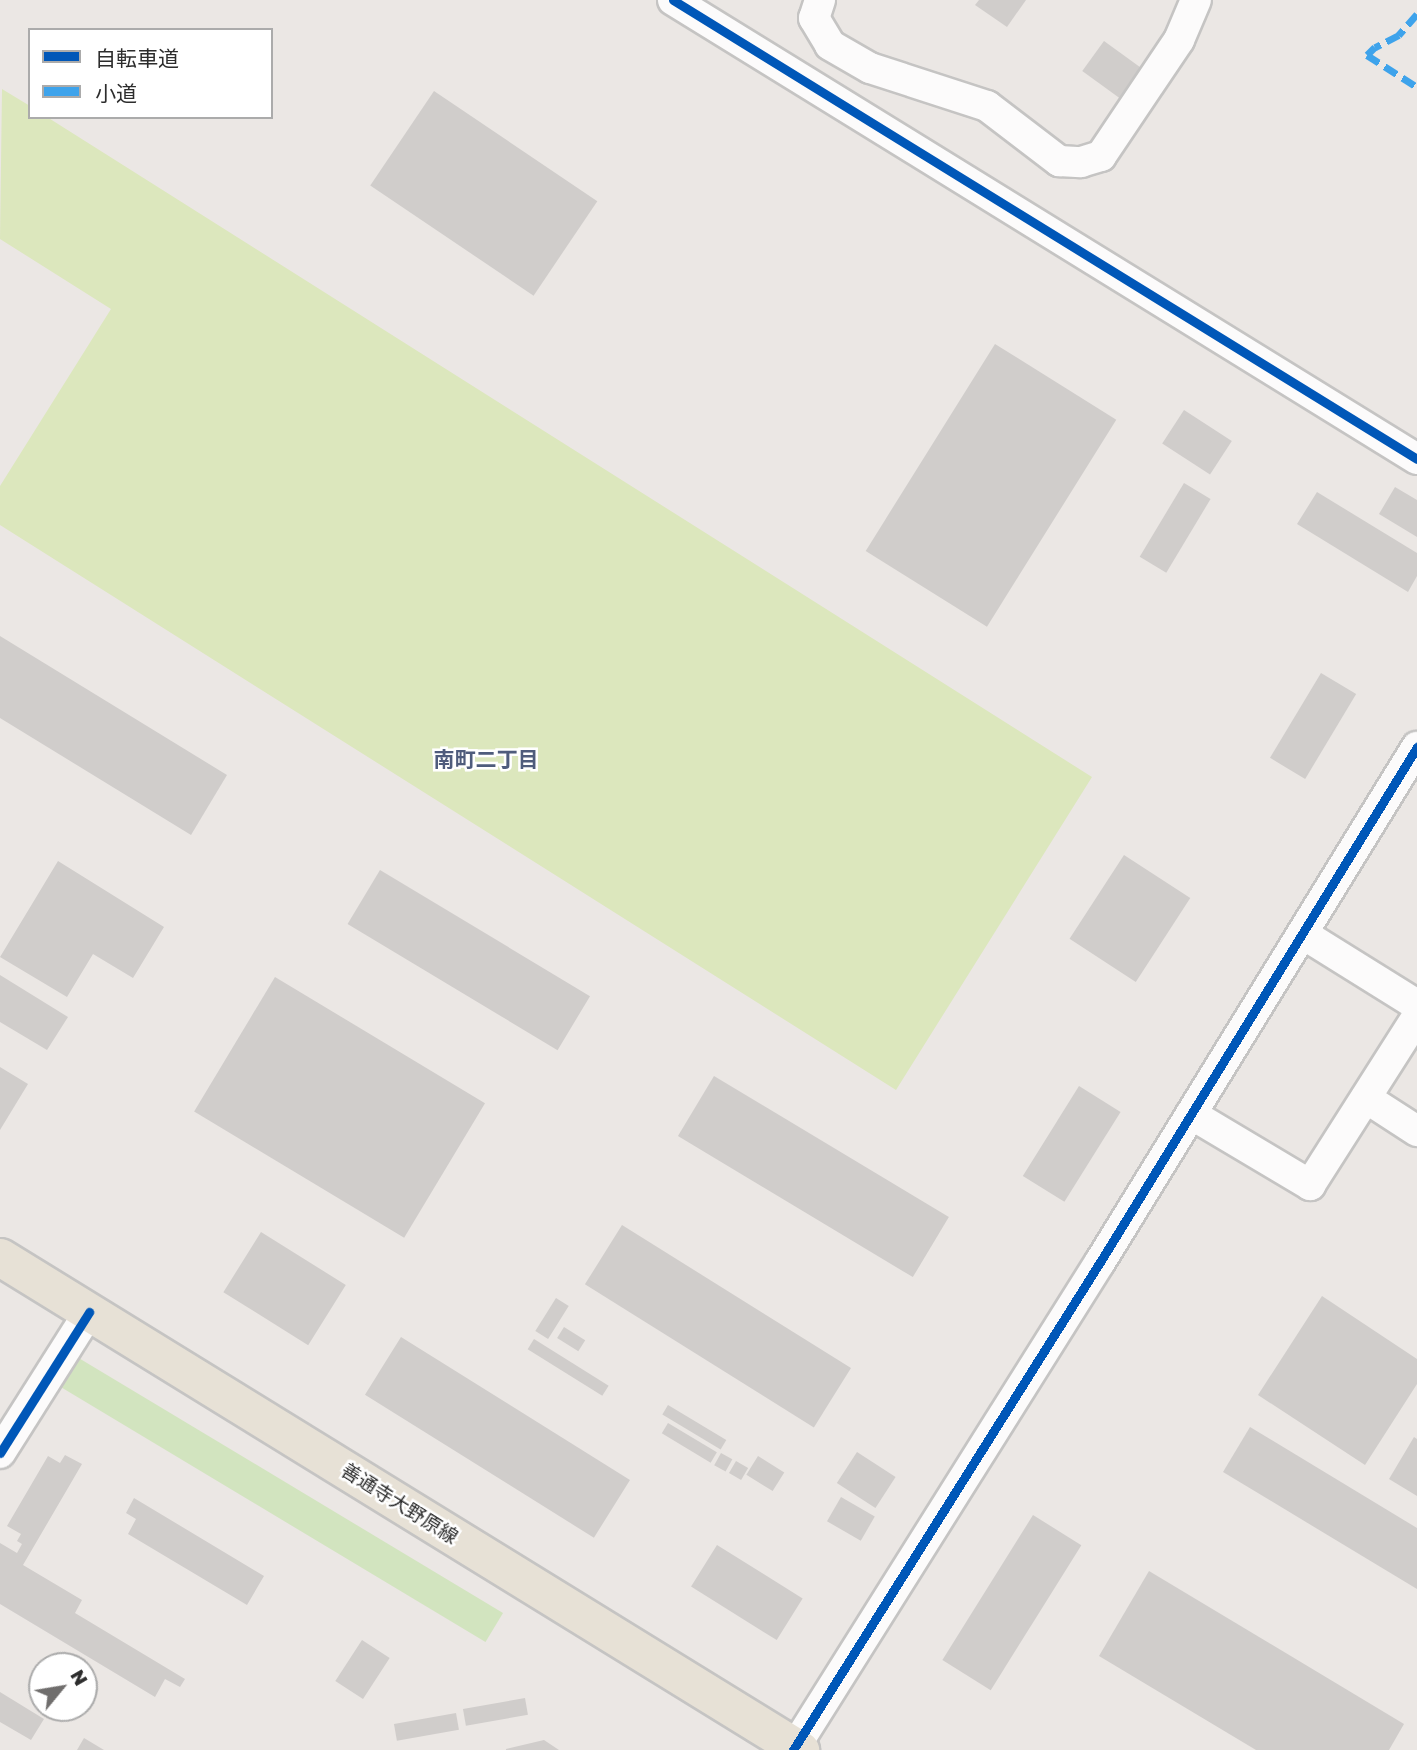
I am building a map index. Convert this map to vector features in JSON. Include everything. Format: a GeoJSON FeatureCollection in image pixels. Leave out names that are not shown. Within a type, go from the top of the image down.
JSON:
{"type":"FeatureCollection","features":[{"type":"Feature","properties":{"kind":"main road","name":"善通寺大野原線"},"geometry":{"type":"LineString","coordinates":[[0,1257],[796,1749]]}},
{"type":"Feature","properties":{"kind":"street"},"geometry":{"type":"LineString","coordinates":[[673,0],[1417,459]]}},
{"type":"Feature","properties":{"kind":"street"},"geometry":{"type":"LineString","coordinates":[[820,0],[814,18],[830,45],[870,68],[986,106],[1059,161],[1081,162],[1101,156],[1180,40],[1196,0]]}},
{"type":"Feature","properties":{"kind":"street"},"geometry":{"type":"LineString","coordinates":[[796,1749],[1417,747]]}},
{"type":"Feature","properties":{"kind":"street"},"geometry":{"type":"LineString","coordinates":[[1303,934],[1417,1005]]}},
{"type":"Feature","properties":{"kind":"street"},"geometry":{"type":"LineString","coordinates":[[1191,1114],[1310,1185],[1417,1017]]}},
{"type":"Feature","properties":{"kind":"street"},"geometry":{"type":"LineString","coordinates":[[1366,1098],[1417,1131]]}},
{"type":"Feature","properties":{"kind":"street"},"geometry":{"type":"LineString","coordinates":[[0,1453],[89,1312]]}},
{"type":"Feature","properties":{"kind":"green space"},"geometry":{"type":"Polygon","coordinates":[[[2,89],[28,105],[28,119],[50,119],[1092,777],[896,1090],[0,525],[0,486],[111,309],[0,239],[2,89]]]}},
{"type":"Feature","properties":{"kind":"green space"},"geometry":{"type":"Polygon","coordinates":[[[77,1357],[503,1613],[486,1642],[59,1386],[77,1357]]]}},
{"type":"Feature","properties":{"kind":"building"},"geometry":{"type":"Polygon","coordinates":[[[979,0],[1026,0],[1007,27],[975,5],[979,0]]]}},
{"type":"Feature","properties":{"kind":"building"},"geometry":{"type":"Polygon","coordinates":[[[1104,41],[1141,68],[1119,98],[1082,71],[1104,41]]]}},
{"type":"Feature","properties":{"kind":"building"},"geometry":{"type":"Polygon","coordinates":[[[434,91],[597,201],[534,296],[370,186],[434,91]]]}},
{"type":"Feature","properties":{"kind":"building"},"geometry":{"type":"Polygon","coordinates":[[[995,344],[1116,420],[987,627],[866,551],[995,344]]]}},
{"type":"Feature","properties":{"kind":"building"},"geometry":{"type":"Polygon","coordinates":[[[1184,410],[1232,441],[1210,475],[1162,444],[1184,410]]]}},
{"type":"Feature","properties":{"kind":"building"},"geometry":{"type":"Polygon","coordinates":[[[1184,483],[1211,499],[1166,573],[1140,557],[1184,483]]]}},
{"type":"Feature","properties":{"kind":"building"},"geometry":{"type":"Polygon","coordinates":[[[1395,487],[1417,500],[1417,537],[1379,514],[1395,487]]]}},
{"type":"Feature","properties":{"kind":"building"},"geometry":{"type":"Polygon","coordinates":[[[1317,492],[1417,553],[1417,576],[1408,592],[1297,524],[1317,492]]]}},
{"type":"Feature","properties":{"kind":"building"},"geometry":{"type":"Polygon","coordinates":[[[0,636],[227,775],[191,835],[0,718],[0,636]]]}},
{"type":"Feature","properties":{"kind":"building"},"geometry":{"type":"Polygon","coordinates":[[[1321,673],[1356,694],[1305,779],[1270,758],[1321,673]]]}},
{"type":"Feature","properties":{"kind":"building"},"geometry":{"type":"Polygon","coordinates":[[[1124,855],[1190,898],[1136,982],[1070,939],[1124,855]]]}},
{"type":"Feature","properties":{"kind":"building"},"geometry":{"type":"Polygon","coordinates":[[[58,861],[164,927],[133,978],[93,954],[67,997],[0,957],[58,861]]]}},
{"type":"Feature","properties":{"kind":"building"},"geometry":{"type":"Polygon","coordinates":[[[380,870],[590,996],[558,1050],[348,924],[380,870]]]}},
{"type":"Feature","properties":{"kind":"building"},"geometry":{"type":"Polygon","coordinates":[[[0,975],[68,1017],[47,1050],[0,1022],[0,975]]]}},
{"type":"Feature","properties":{"kind":"building"},"geometry":{"type":"Polygon","coordinates":[[[275,977],[485,1103],[404,1238],[194,1112],[275,977]]]}},
{"type":"Feature","properties":{"kind":"building"},"geometry":{"type":"Polygon","coordinates":[[[0,1067],[28,1084],[0,1130],[0,1067]]]}},
{"type":"Feature","properties":{"kind":"building"},"geometry":{"type":"Polygon","coordinates":[[[714,1076],[949,1217],[913,1277],[678,1136],[714,1076]]]}},
{"type":"Feature","properties":{"kind":"building"},"geometry":{"type":"Polygon","coordinates":[[[1079,1086],[1121,1112],[1064,1202],[1023,1176],[1079,1086]]]}},
{"type":"Feature","properties":{"kind":"building"},"geometry":{"type":"Polygon","coordinates":[[[622,1225],[851,1368],[814,1427],[585,1284],[622,1225]]]}},
{"type":"Feature","properties":{"kind":"building"},"geometry":{"type":"Polygon","coordinates":[[[261,1232],[346,1285],[308,1345],[223,1292],[261,1232]]]}},
{"type":"Feature","properties":{"kind":"building"},"geometry":{"type":"Polygon","coordinates":[[[1322,1296],[1417,1359],[1417,1384],[1365,1465],[1258,1395],[1322,1296]]]}},
{"type":"Feature","properties":{"kind":"building"},"geometry":{"type":"Polygon","coordinates":[[[556,1298],[569,1306],[548,1339],[535,1331],[556,1298]]]}},
{"type":"Feature","properties":{"kind":"building"},"geometry":{"type":"Polygon","coordinates":[[[564,1327],[585,1340],[578,1351],[557,1338],[564,1327]]]}},
{"type":"Feature","properties":{"kind":"building"},"geometry":{"type":"Polygon","coordinates":[[[401,1337],[630,1480],[594,1538],[365,1395],[401,1337]]]}},
{"type":"Feature","properties":{"kind":"building"},"geometry":{"type":"Polygon","coordinates":[[[534,1339],[609,1386],[602,1396],[528,1349],[534,1339]]]}},
{"type":"Feature","properties":{"kind":"building"},"geometry":{"type":"Polygon","coordinates":[[[668,1405],[726,1440],[721,1449],[662,1414],[668,1405]]]}},
{"type":"Feature","properties":{"kind":"building"},"geometry":{"type":"Polygon","coordinates":[[[668,1423],[717,1452],[711,1463],[662,1433],[668,1423]]]}},
{"type":"Feature","properties":{"kind":"building"},"geometry":{"type":"Polygon","coordinates":[[[1250,1427],[1417,1528],[1417,1589],[1223,1472],[1250,1427]]]}},
{"type":"Feature","properties":{"kind":"building"},"geometry":{"type":"Polygon","coordinates":[[[1414,1437],[1417,1439],[1417,1496],[1389,1479],[1414,1437]]]}},
{"type":"Feature","properties":{"kind":"building"},"geometry":{"type":"Polygon","coordinates":[[[857,1452],[896,1477],[875,1508],[837,1483],[857,1452]]]}},
{"type":"Feature","properties":{"kind":"building"},"geometry":{"type":"Polygon","coordinates":[[[721,1453],[732,1459],[726,1472],[714,1465],[721,1453]]]}},
{"type":"Feature","properties":{"kind":"building"},"geometry":{"type":"Polygon","coordinates":[[[65,1455],[82,1464],[23,1565],[82,1600],[75,1613],[185,1679],[180,1687],[165,1679],[155,1697],[98,1663],[98,1652],[80,1652],[0,1604],[0,1543],[17,1553],[22,1544],[17,1541],[21,1534],[7,1526],[48,1456],[60,1463],[65,1455]]]}},
{"type":"Feature","properties":{"kind":"building"},"geometry":{"type":"Polygon","coordinates":[[[758,1456],[784,1472],[773,1491],[746,1475],[758,1456]]]}},
{"type":"Feature","properties":{"kind":"building"},"geometry":{"type":"Polygon","coordinates":[[[736,1461],[748,1468],[741,1480],[729,1473],[736,1461]]]}},
{"type":"Feature","properties":{"kind":"building"},"geometry":{"type":"Polygon","coordinates":[[[841,1497],[875,1516],[861,1541],[827,1521],[841,1497]]]}},
{"type":"Feature","properties":{"kind":"building"},"geometry":{"type":"Polygon","coordinates":[[[134,1498],[264,1576],[247,1605],[128,1534],[136,1519],[126,1513],[134,1498]]]}},
{"type":"Feature","properties":{"kind":"building"},"geometry":{"type":"Polygon","coordinates":[[[1033,1515],[1081,1545],[991,1690],[942,1660],[1033,1515]]]}},
{"type":"Feature","properties":{"kind":"building"},"geometry":{"type":"Polygon","coordinates":[[[717,1545],[803,1599],[777,1640],[691,1587],[717,1545]]]}},
{"type":"Feature","properties":{"kind":"building"},"geometry":{"type":"Polygon","coordinates":[[[1149,1571],[1404,1724],[1389,1750],[1256,1750],[1099,1656],[1149,1571]]]}},
{"type":"Feature","properties":{"kind":"building"},"geometry":{"type":"Polygon","coordinates":[[[362,1640],[390,1658],[363,1699],[335,1681],[362,1640]]]}},
{"type":"Feature","properties":{"kind":"building"},"geometry":{"type":"Polygon","coordinates":[[[0,1692],[28,1709],[28,1722],[42,1722],[31,1740],[0,1722],[0,1692]]]}},
{"type":"Feature","properties":{"kind":"building"},"geometry":{"type":"Polygon","coordinates":[[[525,1698],[528,1715],[466,1726],[463,1709],[525,1698]]]}},
{"type":"Feature","properties":{"kind":"building"},"geometry":{"type":"Polygon","coordinates":[[[456,1713],[459,1730],[397,1741],[394,1724],[456,1713]]]}},
{"type":"Feature","properties":{"kind":"building"},"geometry":{"type":"Polygon","coordinates":[[[84,1738],[104,1750],[77,1750],[84,1738]]]}},
{"type":"Feature","properties":{"kind":"building"},"geometry":{"type":"Polygon","coordinates":[[[544,1740],[559,1750],[506,1750],[506,1749],[544,1740]]]}},
{"type":"Feature","properties":{"kind":"marked path"},"geometry":{"type":"LineString","coordinates":[[1417,14],[1399,35],[1375,47],[1367,55],[1417,87]]}},
{"type":"Feature","properties":{"kind":"cycle path"},"geometry":{"type":"LineString","coordinates":[[673,0],[1417,459]]}},
{"type":"Feature","properties":{"kind":"cycle path"},"geometry":{"type":"LineString","coordinates":[[793,1750],[1100,1262],[1417,747]]}},
{"type":"Feature","properties":{"kind":"cycle path"},"geometry":{"type":"LineString","coordinates":[[0,1453],[89,1312]]}},
{"type":"Feature","properties":{"kind":"district","name":"南町二丁目"},"geometry":{"type":"Point","coordinates":[486,759]}}]}
